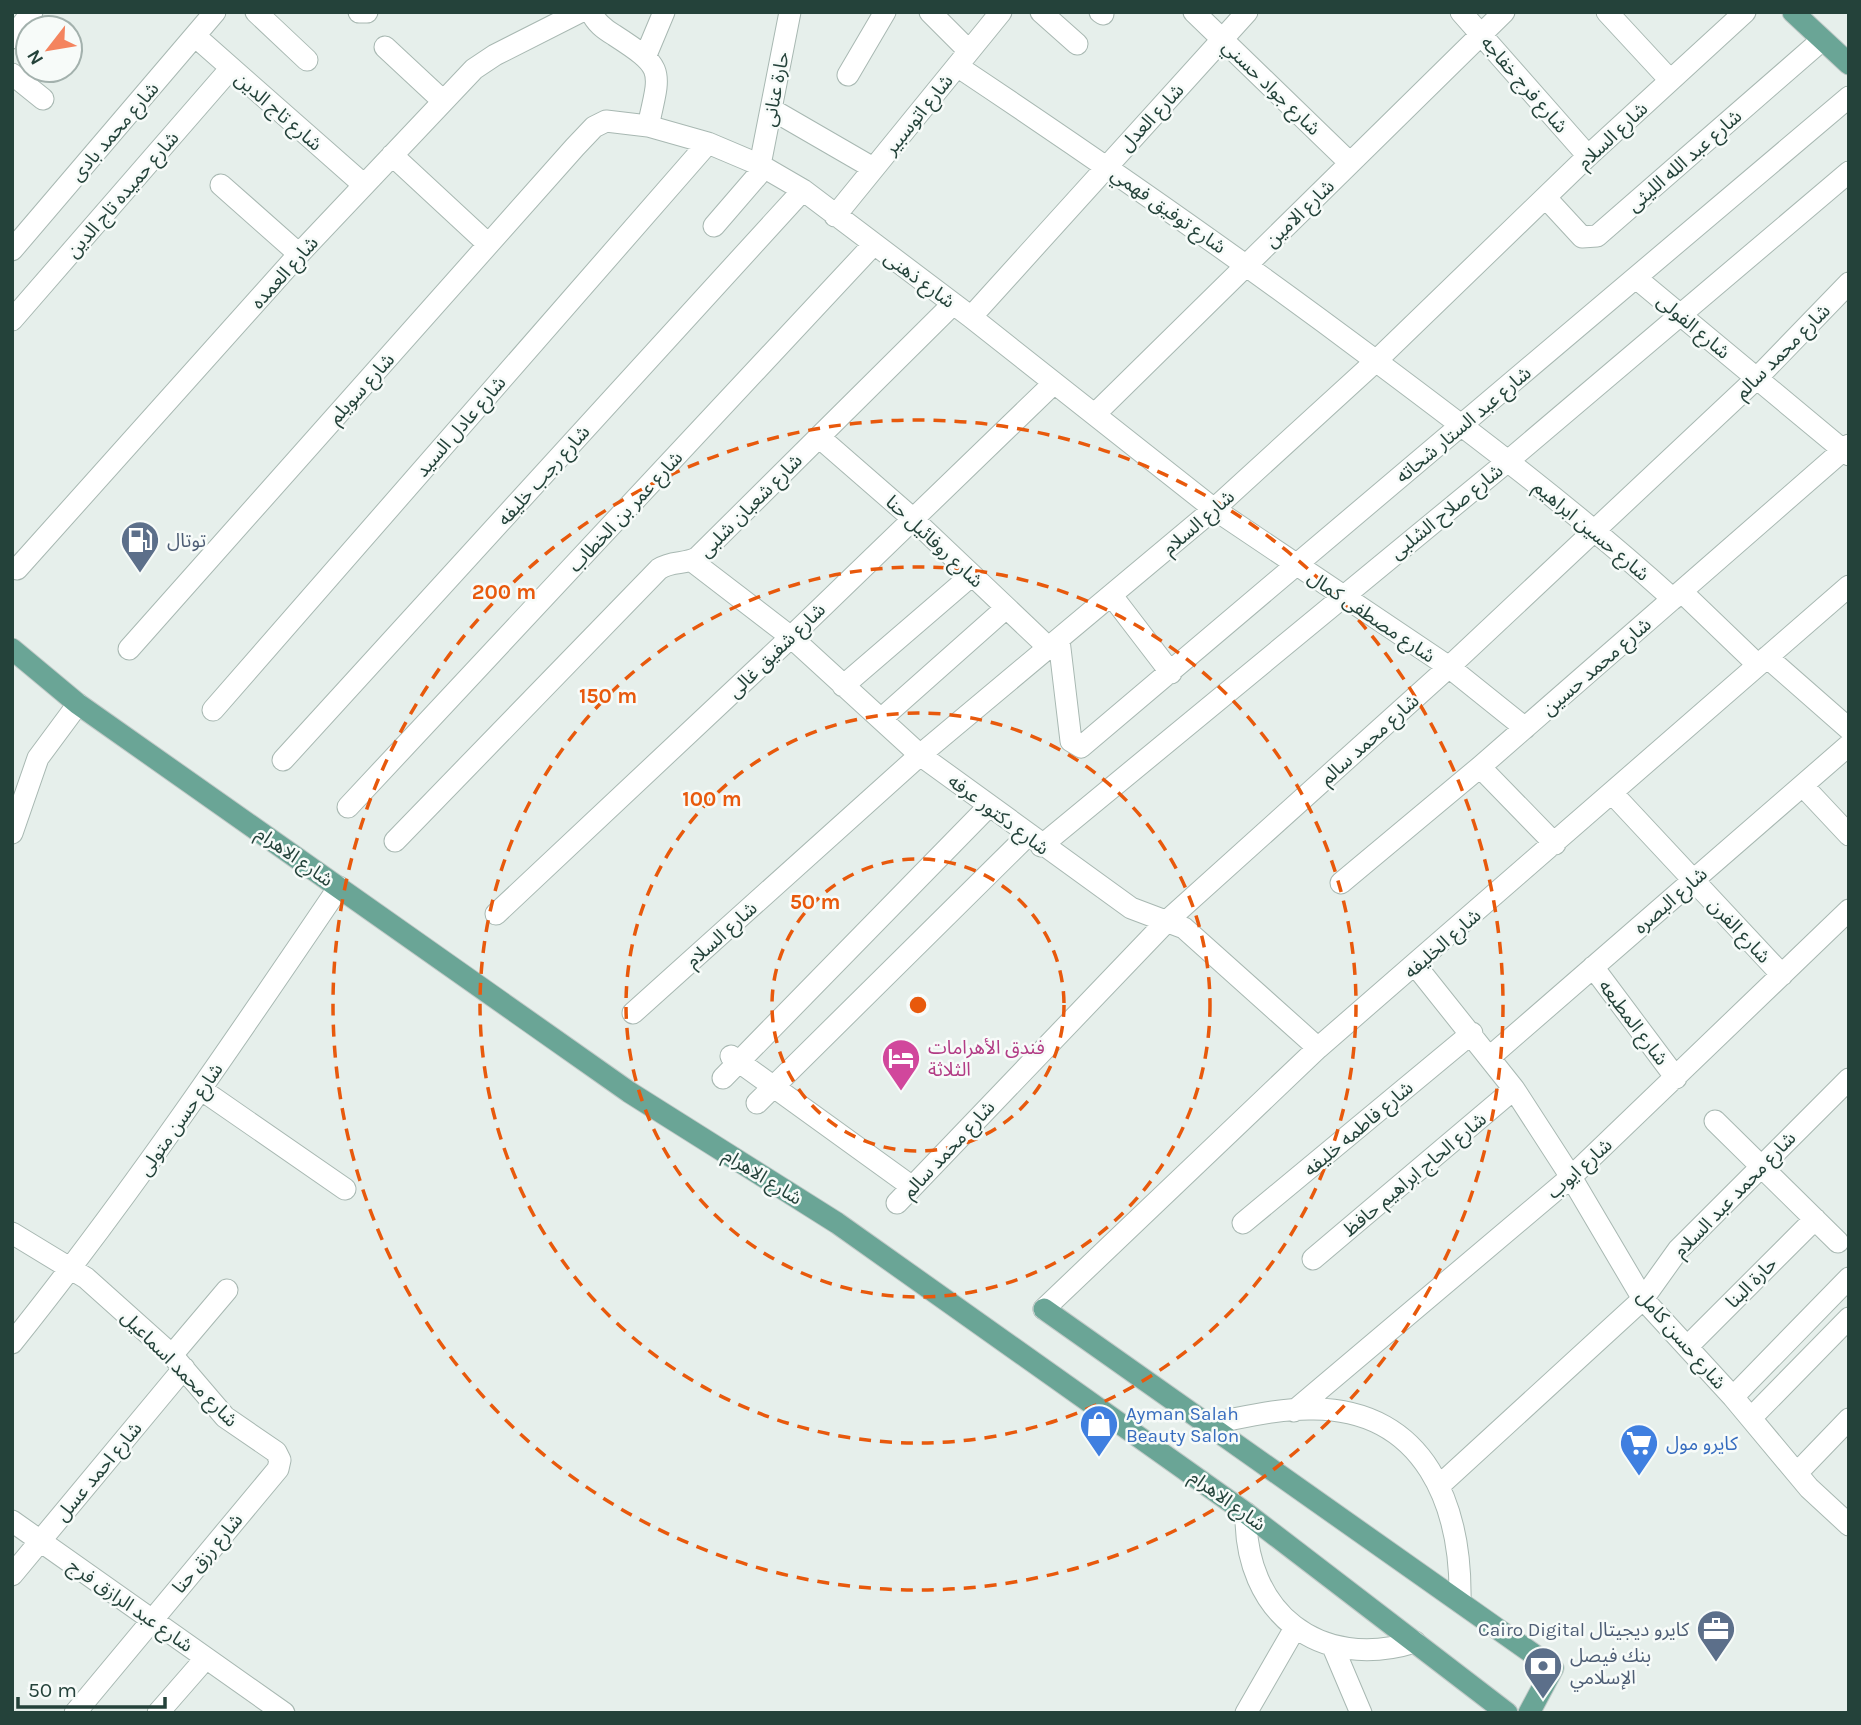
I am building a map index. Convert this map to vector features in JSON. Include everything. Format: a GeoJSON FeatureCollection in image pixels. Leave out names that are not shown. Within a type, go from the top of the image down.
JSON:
{"type":"FeatureCollection","features":[{"type":"Feature","properties":{"kind":"main road"},"geometry":{"type":"LineString","coordinates":[[1793,12],[1849,64]]}},
{"type":"Feature","properties":{"kind":"main road","name":"شارع الاهرام"},"geometry":{"type":"LineString","coordinates":[[12,649],[78,704],[629,1092],[837,1223],[1246,1513],[1507,1713]]}},
{"type":"Feature","properties":{"kind":"main road"},"geometry":{"type":"LineString","coordinates":[[1044,1309],[1553,1668],[1529,1713]]}},
{"type":"Feature","properties":{"kind":"street","name":"شارع محمد بادى"},"geometry":{"type":"LineString","coordinates":[[12,250],[215,12]]}},
{"type":"Feature","properties":{"kind":"street"},"geometry":{"type":"LineString","coordinates":[[256,12],[307,60]]}},
{"type":"Feature","properties":{"kind":"street"},"geometry":{"type":"LineString","coordinates":[[359,12],[367,12]]}},
{"type":"Feature","properties":{"kind":"street","name":"شارع العمده"},"geometry":{"type":"LineString","coordinates":[[17,569],[299,254],[443,101],[484,61],[580,12]]}},
{"type":"Feature","properties":{"kind":"street"},"geometry":{"type":"LineString","coordinates":[[591,12],[602,28],[646,55],[654,65],[657,84],[648,126]]}},
{"type":"Feature","properties":{"kind":"street"},"geometry":{"type":"LineString","coordinates":[[646,55],[664,12]]}},
{"type":"Feature","properties":{"kind":"street","name":"حارة عنانى"},"geometry":{"type":"LineString","coordinates":[[762,166],[790,12]]}},
{"type":"Feature","properties":{"kind":"street"},"geometry":{"type":"LineString","coordinates":[[848,75],[885,12]]}},
{"type":"Feature","properties":{"kind":"street","name":"شارع توفيق فهمي"},"geometry":{"type":"LineString","coordinates":[[930,12],[963,58],[1376,361]]}},
{"type":"Feature","properties":{"kind":"street","name":"شارع اتوسبير"},"geometry":{"type":"LineString","coordinates":[[835,215],[1001,12]]}},
{"type":"Feature","properties":{"kind":"street"},"geometry":{"type":"LineString","coordinates":[[1041,12],[1077,44]]}},
{"type":"Feature","properties":{"kind":"street","name":"شارع جواد حسني"},"geometry":{"type":"LineString","coordinates":[[1194,12],[1350,163]]}},
{"type":"Feature","properties":{"kind":"street","name":"شارع العدل"},"geometry":{"type":"LineString","coordinates":[[971,317],[1247,12]]}},
{"type":"Feature","properties":{"kind":"street","name":"شارع فرج خفاجه"},"geometry":{"type":"LineString","coordinates":[[1461,12],[1588,156]]}},
{"type":"Feature","properties":{"kind":"street","name":"شارع الامين"},"geometry":{"type":"LineString","coordinates":[[1095,414],[1504,12]]}},
{"type":"Feature","properties":{"kind":"street"},"geometry":{"type":"LineString","coordinates":[[1607,12],[1670,80]]}},
{"type":"Feature","properties":{"kind":"street","name":"شارع السلام"},"geometry":{"type":"LineString","coordinates":[[633,1013],[920,755],[1214,509],[1376,361],[1588,156],[1745,12]]}},
{"type":"Feature","properties":{"kind":"street","name":"شارع تاج الدين"},"geometry":{"type":"LineString","coordinates":[[195,36],[364,185]]}},
{"type":"Feature","properties":{"kind":"street","name":"شارع عبد الله الليثى"},"geometry":{"type":"LineString","coordinates":[[1546,198],[1582,237],[1597,236],[1822,40]]}},
{"type":"Feature","properties":{"kind":"street"},"geometry":{"type":"LineString","coordinates":[[385,47],[443,101]]}},
{"type":"Feature","properties":{"kind":"street","name":"شارع حميده تاج الدين"},"geometry":{"type":"LineString","coordinates":[[12,320],[231,68]]}},
{"type":"Feature","properties":{"kind":"street"},"geometry":{"type":"LineString","coordinates":[[12,74],[43,99]]}},
{"type":"Feature","properties":{"kind":"street","name":"شارع عبد الستار شحاته"},"geometry":{"type":"LineString","coordinates":[[1054,644],[1071,741],[1076,746],[1086,746],[1294,564],[1849,97]]}},
{"type":"Feature","properties":{"kind":"street"},"geometry":{"type":"LineString","coordinates":[[771,109],[873,168]]}},
{"type":"Feature","properties":{"kind":"street","name":"شارع ذهنى"},"geometry":{"type":"LineString","coordinates":[[594,127],[614,120],[648,126],[708,143],[762,166],[803,190],[971,317],[1214,509]]}},
{"type":"Feature","properties":{"kind":"street","name":"شارع سويلم"},"geometry":{"type":"LineString","coordinates":[[129,649],[594,127]]}},
{"type":"Feature","properties":{"kind":"street","name":"شارع عادل السيد"},"geometry":{"type":"LineString","coordinates":[[213,710],[708,143]]}},
{"type":"Feature","properties":{"kind":"street"},"geometry":{"type":"LineString","coordinates":[[392,155],[488,244]]}},
{"type":"Feature","properties":{"kind":"street"},"geometry":{"type":"LineString","coordinates":[[714,226],[762,166]]}},
{"type":"Feature","properties":{"kind":"street","name":"شارع صلاح الشلبى"},"geometry":{"type":"LineString","coordinates":[[765,1095],[1034,841],[1508,461],[1679,313],[1849,172]]}},
{"type":"Feature","properties":{"kind":"street"},"geometry":{"type":"LineString","coordinates":[[222,185],[299,254]]}},
{"type":"Feature","properties":{"kind":"street","name":"شارع رجب خليفه"},"geometry":{"type":"LineString","coordinates":[[283,760],[803,190]]}},
{"type":"Feature","properties":{"kind":"street","name":"شارع عمر بن الخطاب"},"geometry":{"type":"LineString","coordinates":[[348,807],[873,245]]}},
{"type":"Feature","properties":{"kind":"street","name":"شارع الفولى"},"geometry":{"type":"LineString","coordinates":[[1636,278],[1847,450]]}},
{"type":"Feature","properties":{"kind":"street","name":"شارع محمد سالم"},"geometry":{"type":"LineString","coordinates":[[897,1203],[1168,920],[1449,667],[1756,378],[1849,283]]}},
{"type":"Feature","properties":{"kind":"street","name":"شارع شعبان شلبى"},"geometry":{"type":"LineString","coordinates":[[395,841],[659,569],[672,562],[692,561],[953,304]]}},
{"type":"Feature","properties":{"kind":"street","name":"شارع حسين ابراهيم"},"geometry":{"type":"LineString","coordinates":[[1376,361],[1462,425],[1849,729]]}},
{"type":"Feature","properties":{"kind":"street","name":"شارع شفيق غالى"},"geometry":{"type":"LineString","coordinates":[[496,914],[791,637],[1054,383]]}},
{"type":"Feature","properties":{"kind":"street","name":"شارع روفائيل حنا"},"geometry":{"type":"LineString","coordinates":[[819,437],[912,518],[1006,608],[1054,644]]}},
{"type":"Feature","properties":{"kind":"street","name":"شارع محمد حسين"},"geometry":{"type":"LineString","coordinates":[[1341,883],[1480,767],[1847,450]]}},
{"type":"Feature","properties":{"kind":"street","name":"شارع مصطفى كمال"},"geometry":{"type":"LineString","coordinates":[[1214,509],[1449,667],[1525,728]]}},
{"type":"Feature","properties":{"kind":"street","name":"شارع دكتور عرفه"},"geometry":{"type":"LineString","coordinates":[[692,561],[791,637],[920,755],[1034,841],[1130,908],[1184,928],[1318,1048]]}},
{"type":"Feature","properties":{"kind":"street"},"geometry":{"type":"LineString","coordinates":[[843,686],[972,575]]}},
{"type":"Feature","properties":{"kind":"street","name":"شارع الخليفه"},"geometry":{"type":"LineString","coordinates":[[1044,1309],[1318,1048],[1416,966],[1849,586]]}},
{"type":"Feature","properties":{"kind":"street"},"geometry":{"type":"LineString","coordinates":[[1112,596],[1171,673]]}},
{"type":"Feature","properties":{"kind":"street"},"geometry":{"type":"LineString","coordinates":[[881,719],[1006,608]]}},
{"type":"Feature","properties":{"kind":"street"},"geometry":{"type":"LineString","coordinates":[[12,833],[25,801],[20,780],[78,704]]}},
{"type":"Feature","properties":{"kind":"street","name":"شارع البصره"},"geometry":{"type":"LineString","coordinates":[[1491,1056],[1849,745]]}},
{"type":"Feature","properties":{"kind":"street"},"geometry":{"type":"LineString","coordinates":[[1480,767],[1555,844]]}},
{"type":"Feature","properties":{"kind":"street"},"geometry":{"type":"LineString","coordinates":[[1803,786],[1849,835]]}},
{"type":"Feature","properties":{"kind":"street","name":"شارع الفرن"},"geometry":{"type":"LineString","coordinates":[[1612,793],[1782,975]]}},
{"type":"Feature","properties":{"kind":"street"},"geometry":{"type":"LineString","coordinates":[[723,1078],[735,1059],[988,807]]}},
{"type":"Feature","properties":{"kind":"street","name":"شارع حسن متولى"},"geometry":{"type":"LineString","coordinates":[[12,1343],[72,1269],[202,1090],[339,887]]}},
{"type":"Feature","properties":{"kind":"street","name":"شارع ايوب"},"geometry":{"type":"LineString","coordinates":[[1294,1411],[1571,1177],[1849,910]]}},
{"type":"Feature","properties":{"kind":"street","name":"شارع حسن كامل"},"geometry":{"type":"LineString","coordinates":[[1416,966],[1491,1056],[1514,1089],[1571,1177],[1643,1298],[1733,1397],[1827,1508],[1849,1525]]}},
{"type":"Feature","properties":{"kind":"street","name":"شارع المطبعه"},"geometry":{"type":"LineString","coordinates":[[1593,967],[1676,1078]]}},
{"type":"Feature","properties":{"kind":"street","name":"شارع فاطمه خليفه"},"geometry":{"type":"LineString","coordinates":[[1243,1223],[1472,1033]]}},
{"type":"Feature","properties":{"kind":"street"},"geometry":{"type":"LineString","coordinates":[[735,1059],[765,1095],[911,1186]]}},
{"type":"Feature","properties":{"kind":"street","name":"شارع الحاج ابراهيم حافظ"},"geometry":{"type":"LineString","coordinates":[[1313,1259],[1514,1089]]}},
{"type":"Feature","properties":{"kind":"street"},"geometry":{"type":"LineString","coordinates":[[202,1090],[345,1189]]}},
{"type":"Feature","properties":{"kind":"street","name":"شارع محمد عبد السلام"},"geometry":{"type":"LineString","coordinates":[[1440,1486],[1643,1298],[1678,1250],[1761,1166],[1845,1091]]}},
{"type":"Feature","properties":{"kind":"street"},"geometry":{"type":"LineString","coordinates":[[1716,1121],[1838,1242]]}},
{"type":"Feature","properties":{"kind":"street","name":"حارة البنا"},"geometry":{"type":"LineString","coordinates":[[1688,1346],[1815,1219]]}},
{"type":"Feature","properties":{"kind":"street","name":"شارع محمد اسماعيل"},"geometry":{"type":"LineString","coordinates":[[12,1233],[72,1269],[99,1289],[178,1362],[225,1417],[278,1456]]}},
{"type":"Feature","properties":{"kind":"street"},"geometry":{"type":"LineString","coordinates":[[1733,1397],[1849,1278]]}},
{"type":"Feature","properties":{"kind":"street","name":"شارع احمد عسل"},"geometry":{"type":"LineString","coordinates":[[12,1575],[178,1362],[227,1290]]}},
{"type":"Feature","properties":{"kind":"street"},"geometry":{"type":"LineString","coordinates":[[1751,1418],[1849,1318]]}},
{"type":"Feature","properties":{"kind":"street"},"geometry":{"type":"LineString","coordinates":[[1207,1424],[1294,1411],[1330,1410],[1357,1416],[1383,1427],[1425,1462],[1440,1486],[1457,1535],[1461,1561],[1460,1602]]}},
{"type":"Feature","properties":{"kind":"street"},"geometry":{"type":"LineString","coordinates":[[1797,1473],[1849,1419]]}},
{"type":"Feature","properties":{"kind":"street","name":"شارع رزق حنا"},"geometry":{"type":"LineString","coordinates":[[75,1713],[278,1469],[278,1456]]}},
{"type":"Feature","properties":{"kind":"street"},"geometry":{"type":"LineString","coordinates":[[1246,1513],[1248,1552],[1261,1589],[1276,1610],[1296,1628],[1334,1647],[1374,1651],[1415,1642]]}},
{"type":"Feature","properties":{"kind":"street","name":"شارع عبد الرازق فرج"},"geometry":{"type":"LineString","coordinates":[[12,1521],[278,1711]]}},
{"type":"Feature","properties":{"kind":"street"},"geometry":{"type":"LineString","coordinates":[[1246,1713],[1296,1628]]}},
{"type":"Feature","properties":{"kind":"street"},"geometry":{"type":"LineString","coordinates":[[1334,1647],[1361,1713]]}},
{"type":"Feature","properties":{"kind":"street"},"geometry":{"type":"LineString","coordinates":[[158,1713],[206,1658]]}},
{"type":"Feature","properties":{"kind":"place","name":"توتال"},"geometry":{"type":"Point","coordinates":[140,574]}},
{"type":"Feature","properties":{"kind":"place","name":"فندق الأهرامات الثلاثة"},"geometry":{"type":"Point","coordinates":[901,1092]}},
{"type":"Feature","properties":{"kind":"place","name":"Ayman Salah Beauty Salon"},"geometry":{"type":"Point","coordinates":[1099,1458]}},
{"type":"Feature","properties":{"kind":"place","name":"كايرو مول"},"geometry":{"type":"Point","coordinates":[1639,1477]}},
{"type":"Feature","properties":{"kind":"place","name":"Cairo Digital كايرو ديجيتال"},"geometry":{"type":"Point","coordinates":[1716,1663]}},
{"type":"Feature","properties":{"kind":"place","name":"بنك فيصل الإسلامي"},"geometry":{"type":"Point","coordinates":[1543,1700]}}]}
